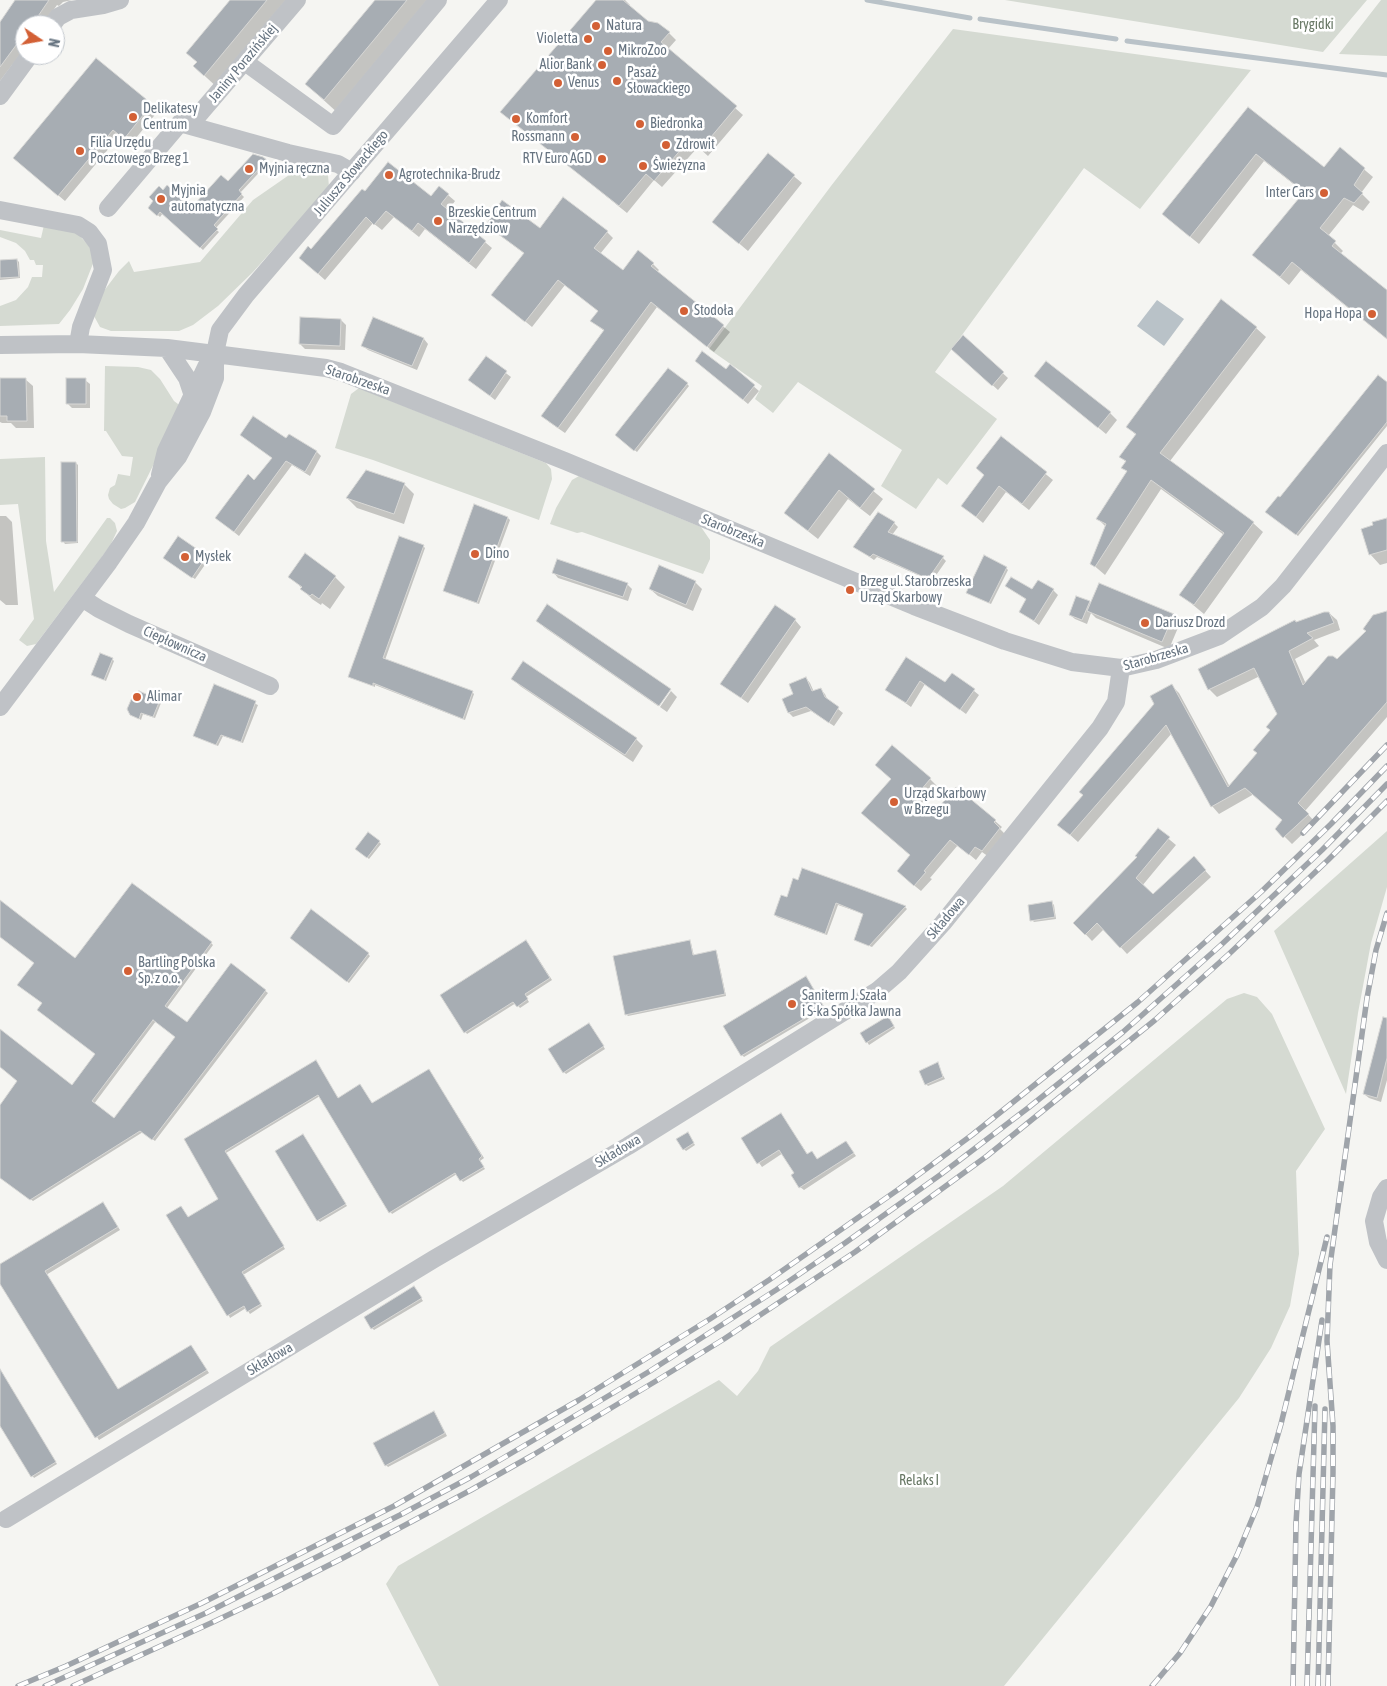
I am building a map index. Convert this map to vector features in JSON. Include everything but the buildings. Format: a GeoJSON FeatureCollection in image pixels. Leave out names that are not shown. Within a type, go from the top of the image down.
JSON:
{"type":"FeatureCollection","features":[{"type":"Feature","properties":{"kind":"street"},"geometry":{"type":"LineString","coordinates":[[62,15],[71,10],[120,0]]}},
{"type":"Feature","properties":{"kind":"street","name":"Janiny Porazińskiej"},"geometry":{"type":"LineString","coordinates":[[108,208],[180,123],[190,125],[297,0]]}},
{"type":"Feature","properties":{"kind":"street"},"geometry":{"type":"LineString","coordinates":[[245,62],[334,126],[438,0]]}},
{"type":"Feature","properties":{"kind":"street","name":"Juliusza Słowackiego"},"geometry":{"type":"LineString","coordinates":[[215,353],[220,330],[246,295],[499,0]]}},
{"type":"Feature","properties":{"kind":"street"},"geometry":{"type":"LineString","coordinates":[[0,96],[23,65]]}},
{"type":"Feature","properties":{"kind":"street"},"geometry":{"type":"LineString","coordinates":[[190,125],[288,153],[338,164],[352,172]]}},
{"type":"Feature","properties":{"kind":"street"},"geometry":{"type":"LineString","coordinates":[[0,210],[78,225],[89,232],[98,244],[103,270],[81,327],[78,344]]}},
{"type":"Feature","properties":{"kind":"street","name":"Starobrzeska"},"geometry":{"type":"LineString","coordinates":[[0,345],[78,344],[167,348],[326,368],[341,372],[565,461],[996,638],[1072,662],[1121,668],[1156,660],[1220,636],[1262,608],[1283,586],[1387,454]]}},
{"type":"Feature","properties":{"kind":"street"},"geometry":{"type":"LineString","coordinates":[[167,348],[188,378],[193,396]]}},
{"type":"Feature","properties":{"kind":"street"},"geometry":{"type":"LineString","coordinates":[[158,482],[166,451],[206,367],[215,353]]}},
{"type":"Feature","properties":{"kind":"street"},"geometry":{"type":"LineString","coordinates":[[0,707],[136,523],[158,482],[178,457],[202,412],[215,378],[215,353]]}},
{"type":"Feature","properties":{"kind":"street","name":"Ciepłownicza"},"geometry":{"type":"LineString","coordinates":[[82,598],[129,624],[270,686]]}},
{"type":"Feature","properties":{"kind":"street","name":"Składowa"},"geometry":{"type":"LineString","coordinates":[[6,1519],[426,1264],[628,1146],[877,991],[899,972],[943,923],[1100,728],[1116,702],[1121,668]]}},
{"type":"Feature","properties":{"kind":"street"},"geometry":{"type":"LineString","coordinates":[[1387,1188],[1376,1208],[1374,1221],[1378,1242],[1387,1260]]}},
{"type":"Feature","properties":{"kind":"green space","name":"Brygidki"},"geometry":{"type":"Polygon","coordinates":[[[1005,0],[1367,0],[1323,52],[1005,0]]]}},
{"type":"Feature","properties":{"kind":"green space"},"geometry":{"type":"Polygon","coordinates":[[[1381,0],[1387,0],[1387,56],[1339,54],[1381,0]]]}},
{"type":"Feature","properties":{"kind":"green space"},"geometry":{"type":"Polygon","coordinates":[[[953,29],[1251,70],[1140,209],[1084,168],[935,372],[997,419],[947,485],[938,478],[916,509],[881,486],[902,450],[798,382],[773,413],[755,399],[762,386],[709,349],[831,186],[953,29]]]}},
{"type":"Feature","properties":{"kind":"green space"},"geometry":{"type":"Polygon","coordinates":[[[306,166],[321,169],[328,175],[329,187],[253,272],[218,306],[193,325],[179,331],[111,331],[100,327],[94,316],[100,296],[129,261],[134,272],[200,262],[253,200],[292,173],[306,166]]]}},
{"type":"Feature","properties":{"kind":"green space"},"geometry":{"type":"Polygon","coordinates":[[[44,225],[77,233],[90,247],[94,261],[83,289],[59,324],[0,326],[0,306],[16,300],[28,287],[32,277],[42,277],[43,265],[36,265],[34,260],[30,260],[25,251],[16,243],[0,237],[0,230],[41,238],[44,225]]]}},
{"type":"Feature","properties":{"kind":"green space"},"geometry":{"type":"Polygon","coordinates":[[[105,366],[138,367],[151,370],[160,379],[174,401],[182,407],[135,502],[121,509],[113,504],[108,495],[110,488],[115,485],[118,474],[130,476],[133,457],[122,456],[106,431],[104,431],[105,366]]]}},
{"type":"Feature","properties":{"kind":"green space"},"geometry":{"type":"Polygon","coordinates":[[[359,388],[546,463],[551,469],[552,479],[539,520],[335,448],[351,394],[359,388]]]}},
{"type":"Feature","properties":{"kind":"green space"},"geometry":{"type":"Polygon","coordinates":[[[45,457],[46,541],[54,592],[107,518],[110,518],[115,523],[117,531],[110,546],[36,644],[27,646],[19,640],[34,619],[18,504],[0,505],[0,459],[45,457]]]}},
{"type":"Feature","properties":{"kind":"green space"},"geometry":{"type":"Polygon","coordinates":[[[579,476],[701,527],[710,540],[710,559],[703,574],[582,532],[577,533],[550,524],[556,508],[572,480],[579,476]]]}},
{"type":"Feature","properties":{"kind":"green space"},"geometry":{"type":"Polygon","coordinates":[[[1387,831],[1387,887],[1371,943],[1346,1094],[1274,931],[1387,831]]]}},
{"type":"Feature","properties":{"kind":"green space","name":"Relaks I"},"geometry":{"type":"Polygon","coordinates":[[[1244,993],[1257,997],[1272,1014],[1325,1129],[1296,1171],[1299,1254],[1290,1306],[1271,1348],[1239,1398],[1004,1686],[439,1686],[386,1584],[398,1566],[719,1380],[737,1396],[758,1371],[770,1347],[1003,1186],[1227,999],[1244,993]]]}},
{"type":"Feature","properties":{"kind":"shaded area"},"geometry":{"type":"Polygon","coordinates":[[[1157,300],[1184,319],[1164,346],[1137,326],[1157,300]]]}},
{"type":"Feature","properties":{"kind":"waterway"},"geometry":{"type":"LineString","coordinates":[[867,0],[970,18]]}},
{"type":"Feature","properties":{"kind":"waterway"},"geometry":{"type":"LineString","coordinates":[[980,19],[1116,39]]}},
{"type":"Feature","properties":{"kind":"waterway"},"geometry":{"type":"LineString","coordinates":[[1127,41],[1387,75]]}},
{"type":"Feature","properties":{"kind":"railway"},"geometry":{"type":"LineString","coordinates":[[1303,833],[1387,745]]}},
{"type":"Feature","properties":{"kind":"railway"},"geometry":{"type":"LineString","coordinates":[[18,1686],[66,1666],[202,1603],[394,1506],[579,1400],[769,1280],[899,1189],[972,1135],[1138,1002],[1261,892],[1387,766]]}},
{"type":"Feature","properties":{"kind":"railway"},"geometry":{"type":"LineString","coordinates":[[45,1686],[206,1613],[471,1477],[650,1371],[776,1290],[940,1175],[1123,1032],[1221,945],[1322,850],[1387,784]]}},
{"type":"Feature","properties":{"kind":"railway"},"geometry":{"type":"LineString","coordinates":[[73,1686],[272,1594],[471,1490],[533,1455],[724,1339],[855,1252],[987,1156],[1155,1020],[1229,954],[1387,801]]}},
{"type":"Feature","properties":{"kind":"railway"},"geometry":{"type":"LineString","coordinates":[[1328,1686],[1333,1473],[1333,1426],[1327,1341],[1330,1265],[1367,998],[1376,950],[1387,913]]}},
{"type":"Feature","properties":{"kind":"railway"},"geometry":{"type":"LineString","coordinates":[[1152,1686],[1180,1653],[1211,1606],[1237,1555],[1257,1507],[1281,1424],[1327,1237]]}},
{"type":"Feature","properties":{"kind":"railway"},"geometry":{"type":"LineString","coordinates":[[1293,1686],[1296,1523],[1299,1474],[1322,1320]]}},
{"type":"Feature","properties":{"kind":"railway"},"geometry":{"type":"LineString","coordinates":[[1307,1686],[1315,1406]]}},
{"type":"Feature","properties":{"kind":"railway"},"geometry":{"type":"LineString","coordinates":[[1318,1686],[1325,1409]]}},
{"type":"Feature","properties":{"kind":"place","name":"Natura"},"geometry":{"type":"Point","coordinates":[596,26]}},
{"type":"Feature","properties":{"kind":"place","name":"Violetta"},"geometry":{"type":"Point","coordinates":[588,39]}},
{"type":"Feature","properties":{"kind":"place","name":"MikroZoo"},"geometry":{"type":"Point","coordinates":[608,51]}},
{"type":"Feature","properties":{"kind":"place","name":"Alior Bank"},"geometry":{"type":"Point","coordinates":[602,65]}},
{"type":"Feature","properties":{"kind":"place","name":"Pasaż Słowackiego"},"geometry":{"type":"Point","coordinates":[617,81]}},
{"type":"Feature","properties":{"kind":"place","name":"Venus"},"geometry":{"type":"Point","coordinates":[558,83]}},
{"type":"Feature","properties":{"kind":"place","name":"Delikatesy Centrum"},"geometry":{"type":"Point","coordinates":[133,117]}},
{"type":"Feature","properties":{"kind":"place","name":"Komfort"},"geometry":{"type":"Point","coordinates":[516,119]}},
{"type":"Feature","properties":{"kind":"place","name":"Biedronka"},"geometry":{"type":"Point","coordinates":[640,124]}},
{"type":"Feature","properties":{"kind":"place","name":"Rossmann"},"geometry":{"type":"Point","coordinates":[575,137]}},
{"type":"Feature","properties":{"kind":"place","name":"Zdrowit"},"geometry":{"type":"Point","coordinates":[666,145]}},
{"type":"Feature","properties":{"kind":"place","name":"Filia Urzędu Pocztowego Brzeg 1"},"geometry":{"type":"Point","coordinates":[80,151]}},
{"type":"Feature","properties":{"kind":"place","name":"RTV Euro AGD"},"geometry":{"type":"Point","coordinates":[602,159]}},
{"type":"Feature","properties":{"kind":"place","name":"Świeżyzna"},"geometry":{"type":"Point","coordinates":[643,166]}},
{"type":"Feature","properties":{"kind":"place","name":"Myjnia ręczna"},"geometry":{"type":"Point","coordinates":[249,169]}},
{"type":"Feature","properties":{"kind":"place","name":"Agrotechnika-Brudz"},"geometry":{"type":"Point","coordinates":[389,175]}},
{"type":"Feature","properties":{"kind":"place","name":"Inter Cars"},"geometry":{"type":"Point","coordinates":[1324,193]}},
{"type":"Feature","properties":{"kind":"place","name":"Myjnia automatyczna"},"geometry":{"type":"Point","coordinates":[161,199]}},
{"type":"Feature","properties":{"kind":"place","name":"Brzeskie Centrum Narzędziow"},"geometry":{"type":"Point","coordinates":[438,221]}},
{"type":"Feature","properties":{"kind":"place","name":"Stodoła"},"geometry":{"type":"Point","coordinates":[684,311]}},
{"type":"Feature","properties":{"kind":"place","name":"Hopa Hopa"},"geometry":{"type":"Point","coordinates":[1372,314]}},
{"type":"Feature","properties":{"kind":"place","name":"Dino"},"geometry":{"type":"Point","coordinates":[475,554]}},
{"type":"Feature","properties":{"kind":"place","name":"Mysłek"},"geometry":{"type":"Point","coordinates":[185,557]}},
{"type":"Feature","properties":{"kind":"place","name":"Brzeg ul. Starobrzeska Urząd Skarbowy"},"geometry":{"type":"Point","coordinates":[850,590]}},
{"type":"Feature","properties":{"kind":"place","name":"Dariusz Drozd"},"geometry":{"type":"Point","coordinates":[1145,623]}},
{"type":"Feature","properties":{"kind":"place","name":"Alimar"},"geometry":{"type":"Point","coordinates":[137,697]}},
{"type":"Feature","properties":{"kind":"place","name":"Urząd Skarbowy w Brzegu"},"geometry":{"type":"Point","coordinates":[894,802]}},
{"type":"Feature","properties":{"kind":"place","name":"Bartling Polska Sp. z o.o."},"geometry":{"type":"Point","coordinates":[128,971]}},
{"type":"Feature","properties":{"kind":"place","name":"Saniterm J. Szała i S-ka Spółka Jawna"},"geometry":{"type":"Point","coordinates":[792,1004]}}]}
